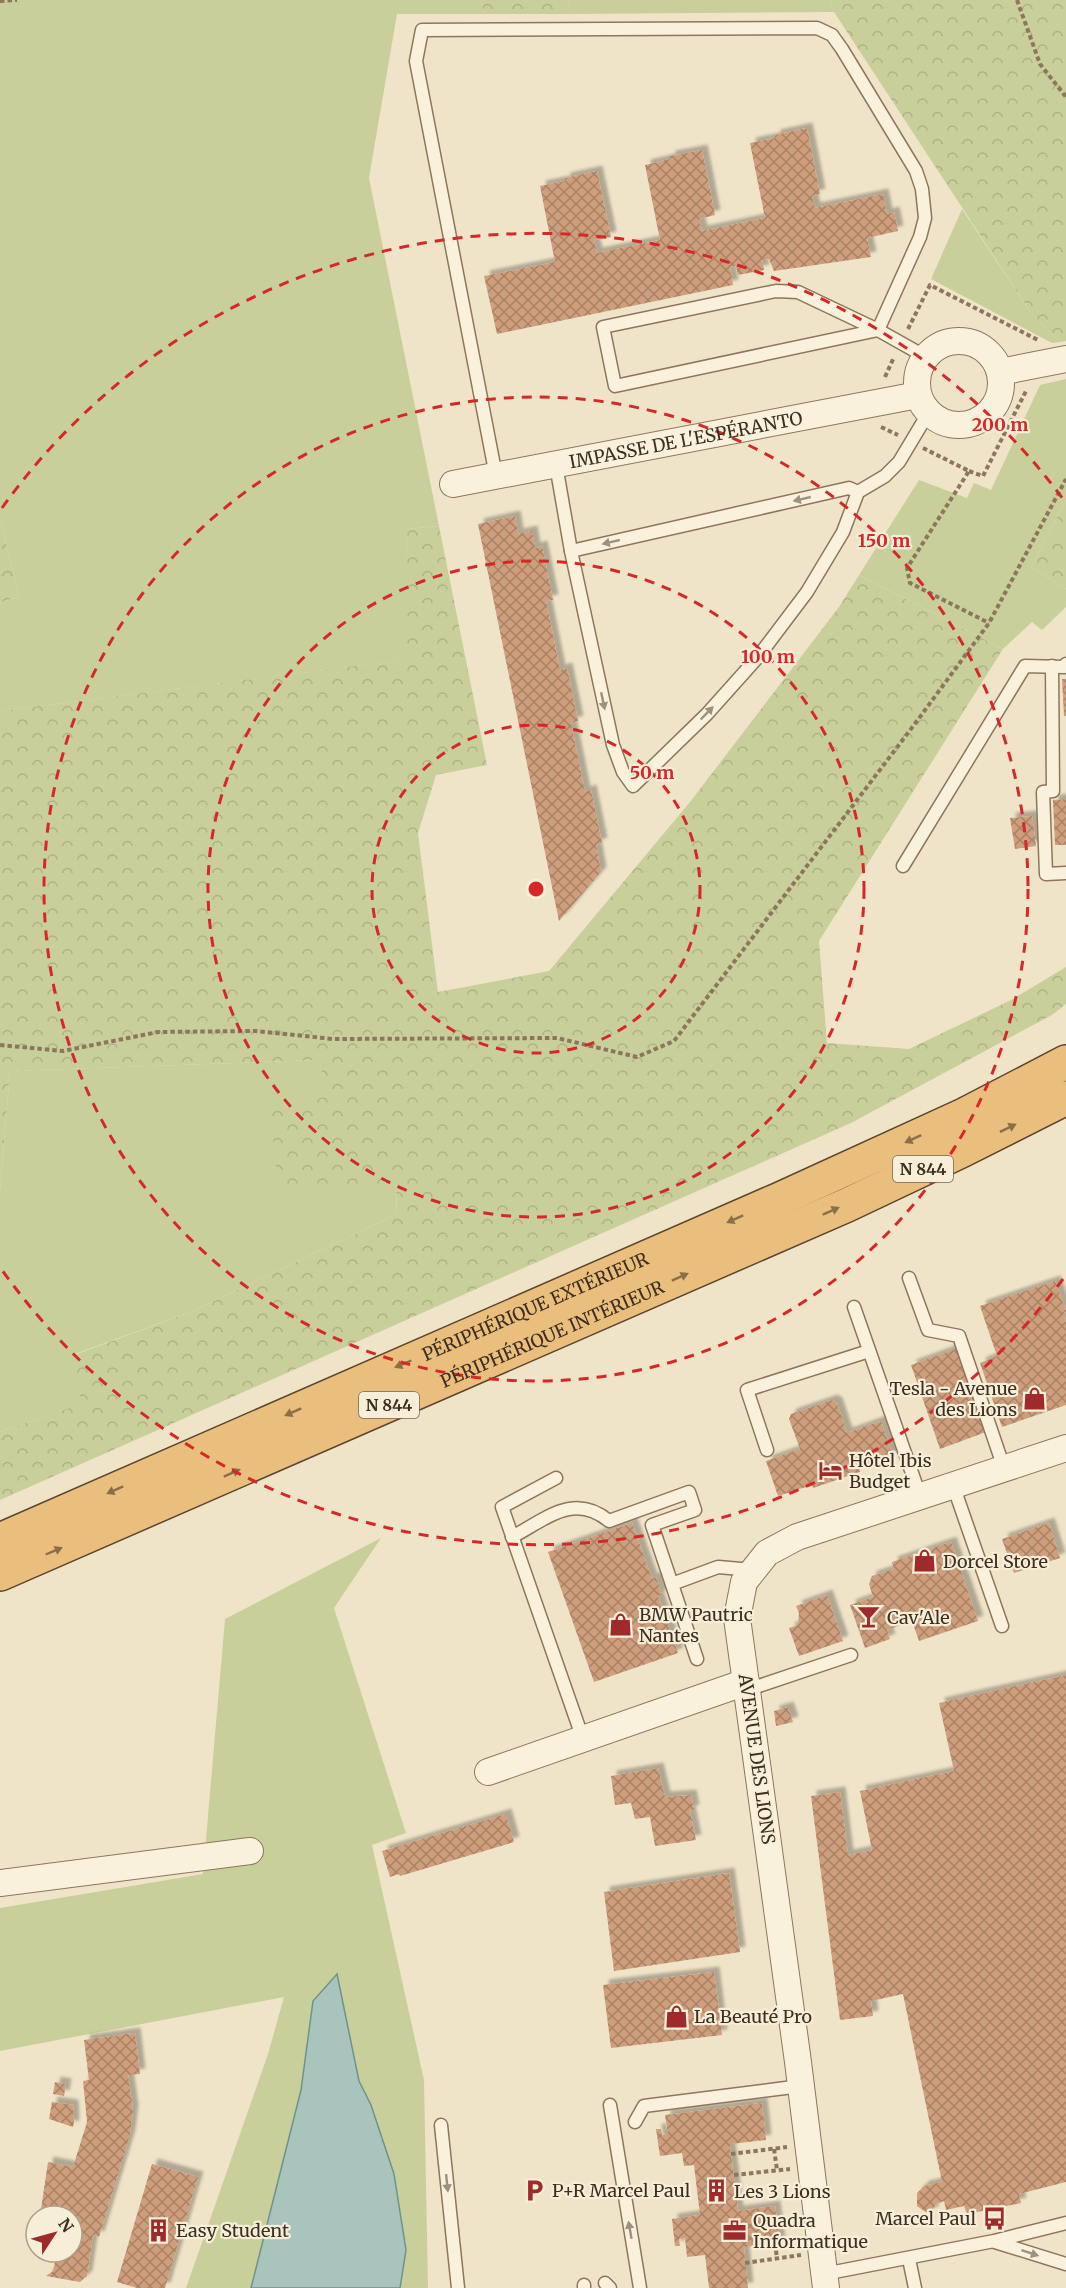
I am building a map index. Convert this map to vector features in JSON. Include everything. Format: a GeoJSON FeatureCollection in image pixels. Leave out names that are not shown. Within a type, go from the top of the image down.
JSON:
{"type":"FeatureCollection","features":[{"type":"Feature","properties":{"kind":"highway"},"geometry":{"type":"LineString","coordinates":[[966,1114],[981,1086],[1066,1040]]}},
{"type":"Feature","properties":{"kind":"highway","name":"PÉRIPHÉRIQUE EXTÉRIEUR"},"geometry":{"type":"LineString","coordinates":[[0,1540],[780,1199],[966,1114],[1066,1062]]}},
{"type":"Feature","properties":{"kind":"highway","name":"PÉRIPHÉRIQUE INTÉRIEUR"},"geometry":{"type":"LineString","coordinates":[[0,1575],[847,1204],[963,1150],[1066,1098]]}},
{"type":"Feature","properties":{"kind":"street"},"geometry":{"type":"LineString","coordinates":[[961,340],[974,343],[986,350],[1000,372],[1001,386],[998,401],[989,413],[978,421],[963,425],[949,424],[924,403],[917,381],[919,368],[936,347],[961,340]]}},
{"type":"Feature","properties":{"kind":"street"},"geometry":{"type":"LineString","coordinates":[[1000,372],[1066,359]]}},
{"type":"Feature","properties":{"kind":"street","name":"IMPASSE DE L'ESPÉRANTO"},"geometry":{"type":"LineString","coordinates":[[453,484],[872,403],[924,403]]}},
{"type":"Feature","properties":{"kind":"street","name":"AVENUE DES LIONS"},"geometry":{"type":"LineString","coordinates":[[824,2271],[737,1618],[744,1582],[767,1552],[797,1537],[1066,1448]]}},
{"type":"Feature","properties":{"kind":"street"},"geometry":{"type":"LineString","coordinates":[[488,1772],[747,1686]]}},
{"type":"Feature","properties":{"kind":"street"},"geometry":{"type":"LineString","coordinates":[[0,1883],[250,1851]]}},
{"type":"Feature","properties":{"kind":"lane"},"geometry":{"type":"LineString","coordinates":[[496,476],[416,61],[422,30],[817,28],[832,35],[916,171],[922,189],[926,218],[920,237],[878,330]]}},
{"type":"Feature","properties":{"kind":"lane"},"geometry":{"type":"LineString","coordinates":[[878,330],[615,386],[603,327],[776,291],[798,292],[878,330],[902,342],[926,357]]}},
{"type":"Feature","properties":{"kind":"lane"},"geometry":{"type":"LineString","coordinates":[[556,465],[571,551],[613,745],[623,772],[633,786],[707,714],[758,657],[807,592],[843,532],[858,492],[885,476],[899,462],[911,442],[924,403]]}},
{"type":"Feature","properties":{"kind":"lane"},"geometry":{"type":"LineString","coordinates":[[571,551],[849,488],[858,492]]}},
{"type":"Feature","properties":{"kind":"lane"},"geometry":{"type":"LineString","coordinates":[[903,866],[1025,666],[1064,667],[1066,664]]}},
{"type":"Feature","properties":{"kind":"lane"},"geometry":{"type":"LineString","coordinates":[[1052,666],[1053,791],[1043,792],[1046,874],[1066,873]]}},
{"type":"Feature","properties":{"kind":"lane"},"geometry":{"type":"LineString","coordinates":[[909,1278],[928,1330],[959,1336],[1004,1468]]}},
{"type":"Feature","properties":{"kind":"lane"},"geometry":{"type":"LineString","coordinates":[[854,1307],[920,1496]]}},
{"type":"Feature","properties":{"kind":"lane"},"geometry":{"type":"LineString","coordinates":[[767,1450],[747,1390],[869,1351]]}},
{"type":"Feature","properties":{"kind":"lane"},"geometry":{"type":"LineString","coordinates":[[556,1478],[502,1508],[583,1740]]}},
{"type":"Feature","properties":{"kind":"lane"},"geometry":{"type":"LineString","coordinates":[[953,1485],[1002,1626]]}},
{"type":"Feature","properties":{"kind":"lane"},"geometry":{"type":"LineString","coordinates":[[512,1536],[574,1507],[597,1512],[609,1521],[689,1492],[695,1510],[652,1525],[697,1659]]}},
{"type":"Feature","properties":{"kind":"lane"},"geometry":{"type":"LineString","coordinates":[[672,1584],[718,1567],[753,1570]]}},
{"type":"Feature","properties":{"kind":"lane"},"geometry":{"type":"LineString","coordinates":[[747,1686],[851,1654]]}},
{"type":"Feature","properties":{"kind":"lane"},"geometry":{"type":"LineString","coordinates":[[635,2122],[644,2106],[801,2086]]}},
{"type":"Feature","properties":{"kind":"lane"},"geometry":{"type":"LineString","coordinates":[[609,2105],[640,2288]]}},
{"type":"Feature","properties":{"kind":"lane"},"geometry":{"type":"LineString","coordinates":[[441,2125],[458,2288]]}},
{"type":"Feature","properties":{"kind":"lane"},"geometry":{"type":"LineString","coordinates":[[824,2271],[909,2259],[1066,2223]]}},
{"type":"Feature","properties":{"kind":"lane"},"geometry":{"type":"LineString","coordinates":[[994,2241],[1066,2264]]}},
{"type":"Feature","properties":{"kind":"lane"},"geometry":{"type":"LineString","coordinates":[[909,2259],[915,2288]]}},
{"type":"Feature","properties":{"kind":"path"},"geometry":{"type":"LineString","coordinates":[[0,1],[17,0]]}},
{"type":"Feature","properties":{"kind":"path"},"geometry":{"type":"LineString","coordinates":[[1017,0],[1040,64],[1066,98]]}},
{"type":"Feature","properties":{"kind":"path"},"geometry":{"type":"LineString","coordinates":[[930,285],[1048,345],[983,476],[867,420],[872,403],[902,342],[930,285]]}},
{"type":"Feature","properties":{"kind":"path"},"geometry":{"type":"LineString","coordinates":[[969,471],[907,568],[910,583],[989,623]]}},
{"type":"Feature","properties":{"kind":"path"},"geometry":{"type":"LineString","coordinates":[[0,1045],[63,1051],[158,1032],[256,1030],[333,1039],[556,1038],[637,1057],[674,1041],[989,623],[1066,479]]}},
{"type":"Feature","properties":{"kind":"path"},"geometry":{"type":"LineString","coordinates":[[774,2149],[777,2170]]}},
{"type":"Feature","properties":{"kind":"path"},"geometry":{"type":"LineString","coordinates":[[731,2154],[774,2149],[809,2155]]}},
{"type":"Feature","properties":{"kind":"path"},"geometry":{"type":"LineString","coordinates":[[734,2175],[777,2170],[809,2155]]}},
{"type":"Feature","properties":{"kind":"path"},"geometry":{"type":"LineString","coordinates":[[775,2244],[777,2258]]}},
{"type":"Feature","properties":{"kind":"path"},"geometry":{"type":"LineString","coordinates":[[745,2263],[777,2258],[824,2271]]}},
{"type":"Feature","properties":{"kind":"green space"},"geometry":{"type":"Polygon","coordinates":[[[0,0],[480,0],[485,14],[397,14],[369,178],[439,526],[407,529],[404,660],[0,711],[0,603],[19,596],[0,518],[0,0]]]}},
{"type":"Feature","properties":{"kind":"green space"},"geometry":{"type":"Polygon","coordinates":[[[480,0],[568,0],[571,14],[485,14],[480,0]]]}},
{"type":"Feature","properties":{"kind":"green space"},"geometry":{"type":"Polygon","coordinates":[[[568,0],[830,0],[834,12],[571,14],[568,0]]]}},
{"type":"Feature","properties":{"kind":"green space"},"geometry":{"type":"Polygon","coordinates":[[[830,0],[1066,0],[1066,341],[1060,342],[1031,313],[834,12],[830,0]]]}},
{"type":"Feature","properties":{"kind":"green space"},"geometry":{"type":"Polygon","coordinates":[[[962,209],[1031,313],[1060,342],[1052,343],[931,279],[962,209]]]}},
{"type":"Feature","properties":{"kind":"green space"},"geometry":{"type":"Polygon","coordinates":[[[1066,379],[1066,500],[1031,567],[1066,589],[1066,607],[1042,630],[1032,622],[1003,649],[859,575],[919,480],[967,498],[974,483],[991,490],[1040,385],[1066,379]]]}},
{"type":"Feature","properties":{"kind":"green space"},"geometry":{"type":"Polygon","coordinates":[[[1066,500],[1066,589],[1031,567],[1066,500]]]}},
{"type":"Feature","properties":{"kind":"green space"},"geometry":{"type":"Polygon","coordinates":[[[0,518],[19,596],[0,603],[0,518]]]}},
{"type":"Feature","properties":{"kind":"green space"},"geometry":{"type":"Polygon","coordinates":[[[439,526],[487,765],[436,775],[418,833],[438,992],[549,971],[690,802],[839,607],[859,575],[1003,649],[819,941],[827,1043],[909,1049],[1011,1000],[1066,967],[1066,1004],[1052,1015],[851,1123],[0,1500],[0,1432],[81,1404],[74,1355],[193,1311],[397,1214],[396,1186],[278,1188],[270,1108],[330,1096],[318,1060],[10,1071],[0,1190],[0,711],[403,660],[407,529],[439,526]]]}},
{"type":"Feature","properties":{"kind":"green space"},"geometry":{"type":"Polygon","coordinates":[[[318,1060],[331,1096],[396,1186],[397,1214],[193,1311],[75,1354],[82,1404],[0,1432],[0,1190],[10,1071],[318,1060]]]}},
{"type":"Feature","properties":{"kind":"green space"},"geometry":{"type":"Polygon","coordinates":[[[381,1538],[334,1608],[406,1833],[372,1845],[424,2080],[428,2288],[186,2288],[268,2054],[284,1997],[0,2051],[0,1908],[203,1874],[225,1619],[381,1538]]]}},
{"type":"Feature","properties":{"kind":"water"},"geometry":{"type":"Polygon","coordinates":[[[337,1974],[359,2081],[371,2105],[394,2174],[406,2250],[400,2288],[251,2288],[301,2090],[313,2001],[337,1974]]]}},
{"type":"Feature","properties":{"kind":"building"},"geometry":{"type":"Polygon","coordinates":[[[807,128],[820,194],[812,196],[815,208],[883,194],[887,214],[894,212],[898,231],[867,238],[871,257],[774,271],[769,259],[762,260],[764,270],[738,275],[736,266],[730,267],[733,285],[497,334],[484,276],[555,262],[540,186],[597,171],[611,237],[594,240],[597,253],[660,240],[645,165],[670,159],[670,156],[702,150],[715,215],[699,219],[702,231],[765,218],[750,143],[807,128]]]}},
{"type":"Feature","properties":{"kind":"building"},"geometry":{"type":"Polygon","coordinates":[[[515,516],[518,534],[532,531],[535,548],[542,546],[553,600],[546,601],[560,670],[567,668],[578,721],[571,723],[585,792],[591,790],[602,843],[596,845],[601,872],[559,921],[478,524],[515,516]]]}},
{"type":"Feature","properties":{"kind":"building"},"geometry":{"type":"Polygon","coordinates":[[[1062,679],[1066,679],[1066,716],[1064,716],[1062,679]]]}},
{"type":"Feature","properties":{"kind":"building"},"geometry":{"type":"Polygon","coordinates":[[[1066,799],[1066,845],[1055,845],[1053,800],[1066,799]]]}},
{"type":"Feature","properties":{"kind":"building"},"geometry":{"type":"Polygon","coordinates":[[[1032,816],[1036,846],[1015,849],[1010,818],[1032,816]]]}},
{"type":"Feature","properties":{"kind":"building"},"geometry":{"type":"Polygon","coordinates":[[[1055,1281],[1066,1311],[1063,1315],[1066,1323],[1066,1405],[1002,1427],[980,1363],[997,1356],[980,1306],[1055,1281]]]}},
{"type":"Feature","properties":{"kind":"building"},"geometry":{"type":"Polygon","coordinates":[[[958,1348],[986,1432],[940,1449],[911,1365],[958,1348]]]}},
{"type":"Feature","properties":{"kind":"building"},"geometry":{"type":"Polygon","coordinates":[[[832,1400],[837,1403],[847,1433],[881,1421],[893,1457],[859,1469],[860,1472],[813,1488],[812,1485],[778,1496],[766,1461],[800,1449],[789,1419],[791,1414],[832,1400]]]}},
{"type":"Feature","properties":{"kind":"building","name":"BMW Pautric Nantes"},"geometry":{"type":"Polygon","coordinates":[[[632,1523],[652,1579],[656,1577],[662,1595],[658,1596],[678,1653],[594,1682],[548,1552],[632,1523]]]}},
{"type":"Feature","properties":{"kind":"building"},"geometry":{"type":"Polygon","coordinates":[[[1049,1523],[1060,1558],[1014,1573],[1002,1539],[1049,1523]]]}},
{"type":"Feature","properties":{"kind":"building"},"geometry":{"type":"Polygon","coordinates":[[[951,1542],[978,1621],[919,1641],[912,1621],[887,1630],[890,1639],[865,1648],[850,1605],[873,1597],[869,1584],[872,1576],[894,1569],[892,1562],[951,1542]]]}},
{"type":"Feature","properties":{"kind":"building"},"geometry":{"type":"Polygon","coordinates":[[[827,1595],[843,1641],[799,1656],[789,1628],[798,1625],[799,1613],[796,1606],[827,1595]]]}},
{"type":"Feature","properties":{"kind":"building"},"geometry":{"type":"Polygon","coordinates":[[[1066,1675],[1066,2182],[1019,2194],[1021,2203],[967,2214],[964,2206],[946,2210],[944,2201],[936,2204],[932,2212],[927,2213],[917,2206],[917,2193],[924,2186],[942,2182],[903,1994],[871,2001],[873,2016],[840,2020],[811,1796],[840,1792],[848,1855],[872,1850],[860,1791],[954,1771],[939,1703],[1066,1675]]]}},
{"type":"Feature","properties":{"kind":"building"},"geometry":{"type":"Polygon","coordinates":[[[788,1707],[793,1722],[776,1726],[774,1711],[788,1707]]]}},
{"type":"Feature","properties":{"kind":"building"},"geometry":{"type":"Polygon","coordinates":[[[658,1768],[665,1797],[691,1795],[694,1810],[690,1811],[696,1840],[655,1846],[650,1817],[635,1819],[631,1803],[615,1805],[611,1776],[658,1768]]]}},
{"type":"Feature","properties":{"kind":"building"},"geometry":{"type":"Polygon","coordinates":[[[506,1814],[514,1842],[390,1877],[382,1851],[506,1814]]]}},
{"type":"Feature","properties":{"kind":"building"},"geometry":{"type":"Polygon","coordinates":[[[729,1873],[740,1952],[614,1971],[604,1892],[729,1873]]]}},
{"type":"Feature","properties":{"kind":"building"},"geometry":{"type":"Polygon","coordinates":[[[714,1972],[722,2035],[611,2048],[603,1985],[714,1972]]]}},
{"type":"Feature","properties":{"kind":"building"},"geometry":{"type":"Polygon","coordinates":[[[135,2033],[140,2074],[128,2075],[133,2110],[130,2135],[99,2237],[93,2235],[87,2276],[80,2282],[46,2276],[53,2271],[54,2264],[84,2264],[84,2204],[42,2204],[48,2162],[73,2167],[87,2122],[83,2081],[89,2080],[84,2040],[135,2033]]]}},
{"type":"Feature","properties":{"kind":"building"},"geometry":{"type":"Polygon","coordinates":[[[55,2082],[66,2084],[64,2096],[53,2094],[55,2082]]]}},
{"type":"Feature","properties":{"kind":"building"},"geometry":{"type":"Polygon","coordinates":[[[52,2102],[73,2105],[73,2127],[49,2119],[52,2102]]]}},
{"type":"Feature","properties":{"kind":"building","name":"Les 3 Lions"},"geometry":{"type":"Polygon","coordinates":[[[762,2103],[766,2140],[731,2144],[730,2147],[738,2211],[775,2206],[780,2243],[745,2247],[748,2288],[709,2288],[705,2255],[687,2257],[685,2238],[679,2239],[680,2246],[675,2246],[672,2219],[700,2215],[694,2165],[684,2166],[682,2153],[660,2156],[656,2129],[661,2129],[662,2135],[668,2134],[665,2115],[762,2103]]]}},
{"type":"Feature","properties":{"kind":"building","name":"Easy Student"},"geometry":{"type":"Polygon","coordinates":[[[152,2164],[198,2177],[165,2288],[137,2288],[117,2282],[152,2164]]]}},
{"type":"Feature","properties":{"kind":"place","name":"Tesla - Avenue des Lions"},"geometry":{"type":"Point","coordinates":[1035,1398]}},
{"type":"Feature","properties":{"kind":"place","name":"Hôtel Ibis Budget"},"geometry":{"type":"Point","coordinates":[831,1470]}},
{"type":"Feature","properties":{"kind":"place","name":"Dorcel Store"},"geometry":{"type":"Point","coordinates":[925,1561]}},
{"type":"Feature","properties":{"kind":"place","name":"Cav'Ale"},"geometry":{"type":"Point","coordinates":[869,1617]}},
{"type":"Feature","properties":{"kind":"place","name":"BMW Pautric Nantes"},"geometry":{"type":"Point","coordinates":[621,1624]}},
{"type":"Feature","properties":{"kind":"place","name":"La Beauté Pro"},"geometry":{"type":"Point","coordinates":[676,2016]}},
{"type":"Feature","properties":{"kind":"place","name":"P+R Marcel Paul"},"geometry":{"type":"Point","coordinates":[534,2190]}},
{"type":"Feature","properties":{"kind":"place","name":"Les 3 Lions"},"geometry":{"type":"Point","coordinates":[716,2191]}},
{"type":"Feature","properties":{"kind":"place","name":"Marcel Paul"},"geometry":{"type":"Point","coordinates":[994,2218]}},
{"type":"Feature","properties":{"kind":"place","name":"Easy Student"},"geometry":{"type":"Point","coordinates":[158,2230]}},
{"type":"Feature","properties":{"kind":"place","name":"Quadra Informatique"},"geometry":{"type":"Point","coordinates":[735,2230]}}]}
